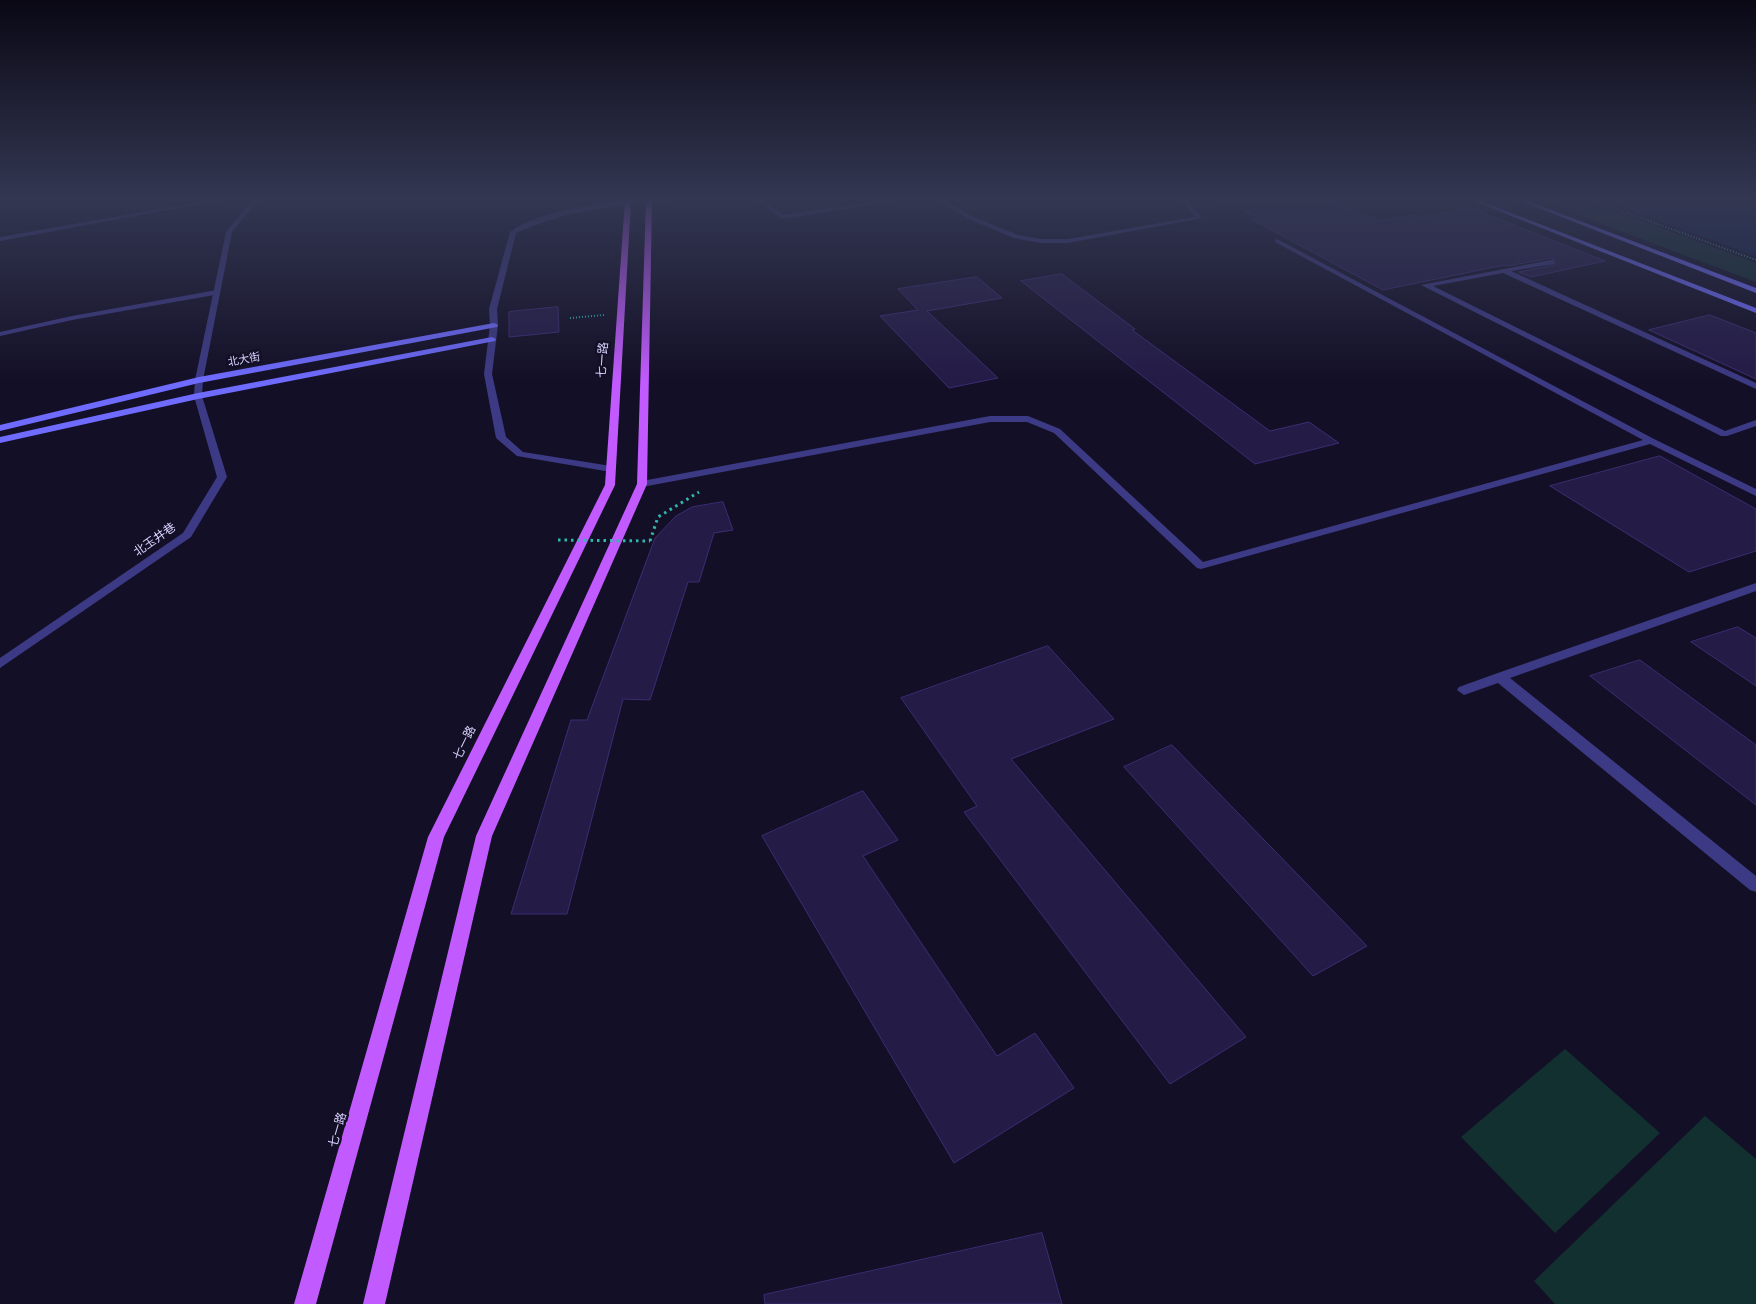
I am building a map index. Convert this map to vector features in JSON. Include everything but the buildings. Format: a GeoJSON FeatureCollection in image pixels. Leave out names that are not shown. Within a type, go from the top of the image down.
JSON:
{"type":"FeatureCollection","features":[{"type":"Feature","properties":{"kind":"main road","name":"七一路"},"geometry":{"type":"LineString","coordinates":[[305,1304],[436,837],[610,485],[624,261]]}},
{"type":"Feature","properties":{"kind":"main road"},"geometry":{"type":"LineString","coordinates":[[374,1304],[484,836],[642,484],[648,261]]}},
{"type":"Feature","properties":{"kind":"main road"},"geometry":{"type":"LineString","coordinates":[[1629,261],[1756,311]]}},
{"type":"Feature","properties":{"kind":"main road"},"geometry":{"type":"LineString","coordinates":[[1678,261],[1756,291]]}},
{"type":"Feature","properties":{"kind":"main road","name":"北大街"},"geometry":{"type":"LineString","coordinates":[[0,428],[199,380],[494,324]]}},
{"type":"Feature","properties":{"kind":"main road"},"geometry":{"type":"LineString","coordinates":[[0,440],[198,396],[492,339]]}},
{"type":"Feature","properties":{"kind":"street","name":"北玉井巷"},"geometry":{"type":"LineString","coordinates":[[0,664],[187,535],[222,477],[198,396],[199,380],[223,261]]}},
{"type":"Feature","properties":{"kind":"street"},"geometry":{"type":"LineString","coordinates":[[506,261],[493,309],[494,324],[488,374],[501,438],[520,454],[611,468]]}},
{"type":"Feature","properties":{"kind":"street"},"geometry":{"type":"LineString","coordinates":[[1314,261],[1651,441],[1756,493]]}},
{"type":"Feature","properties":{"kind":"street"},"geometry":{"type":"LineString","coordinates":[[1551,262],[1425,285],[1724,434],[1756,423]]}},
{"type":"Feature","properties":{"kind":"street"},"geometry":{"type":"LineString","coordinates":[[1504,271],[1756,386]]}},
{"type":"Feature","properties":{"kind":"street"},"geometry":{"type":"LineString","coordinates":[[0,334],[72,318],[217,292]]}},
{"type":"Feature","properties":{"kind":"street"},"geometry":{"type":"LineString","coordinates":[[642,484],[990,419],[1028,420],[1058,431],[1201,566],[1651,441]]}},
{"type":"Feature","properties":{"kind":"street"},"geometry":{"type":"LineString","coordinates":[[1464,690],[1756,587]]}},
{"type":"Feature","properties":{"kind":"street"},"geometry":{"type":"LineString","coordinates":[[1500,677],[1756,885]]}},
{"type":"Feature","properties":{"kind":"path"},"geometry":{"type":"LineString","coordinates":[[570,318],[621,314]]}},
{"type":"Feature","properties":{"kind":"path"},"geometry":{"type":"LineString","coordinates":[[558,540],[650,541],[658,517],[688,497],[710,487],[712,471]]}},
{"type":"Feature","properties":{"kind":"green space"},"geometry":{"type":"Polygon","coordinates":[[[1700,261],[1750,261],[1756,263],[1756,282],[1700,261]]]}},
{"type":"Feature","properties":{"kind":"green space"},"geometry":{"type":"Polygon","coordinates":[[[1565,1049],[1660,1133],[1555,1233],[1461,1137],[1565,1049]]]}},
{"type":"Feature","properties":{"kind":"green space"},"geometry":{"type":"Polygon","coordinates":[[[1705,1116],[1756,1159],[1756,1304],[1555,1304],[1534,1281],[1705,1116]]]}}]}
